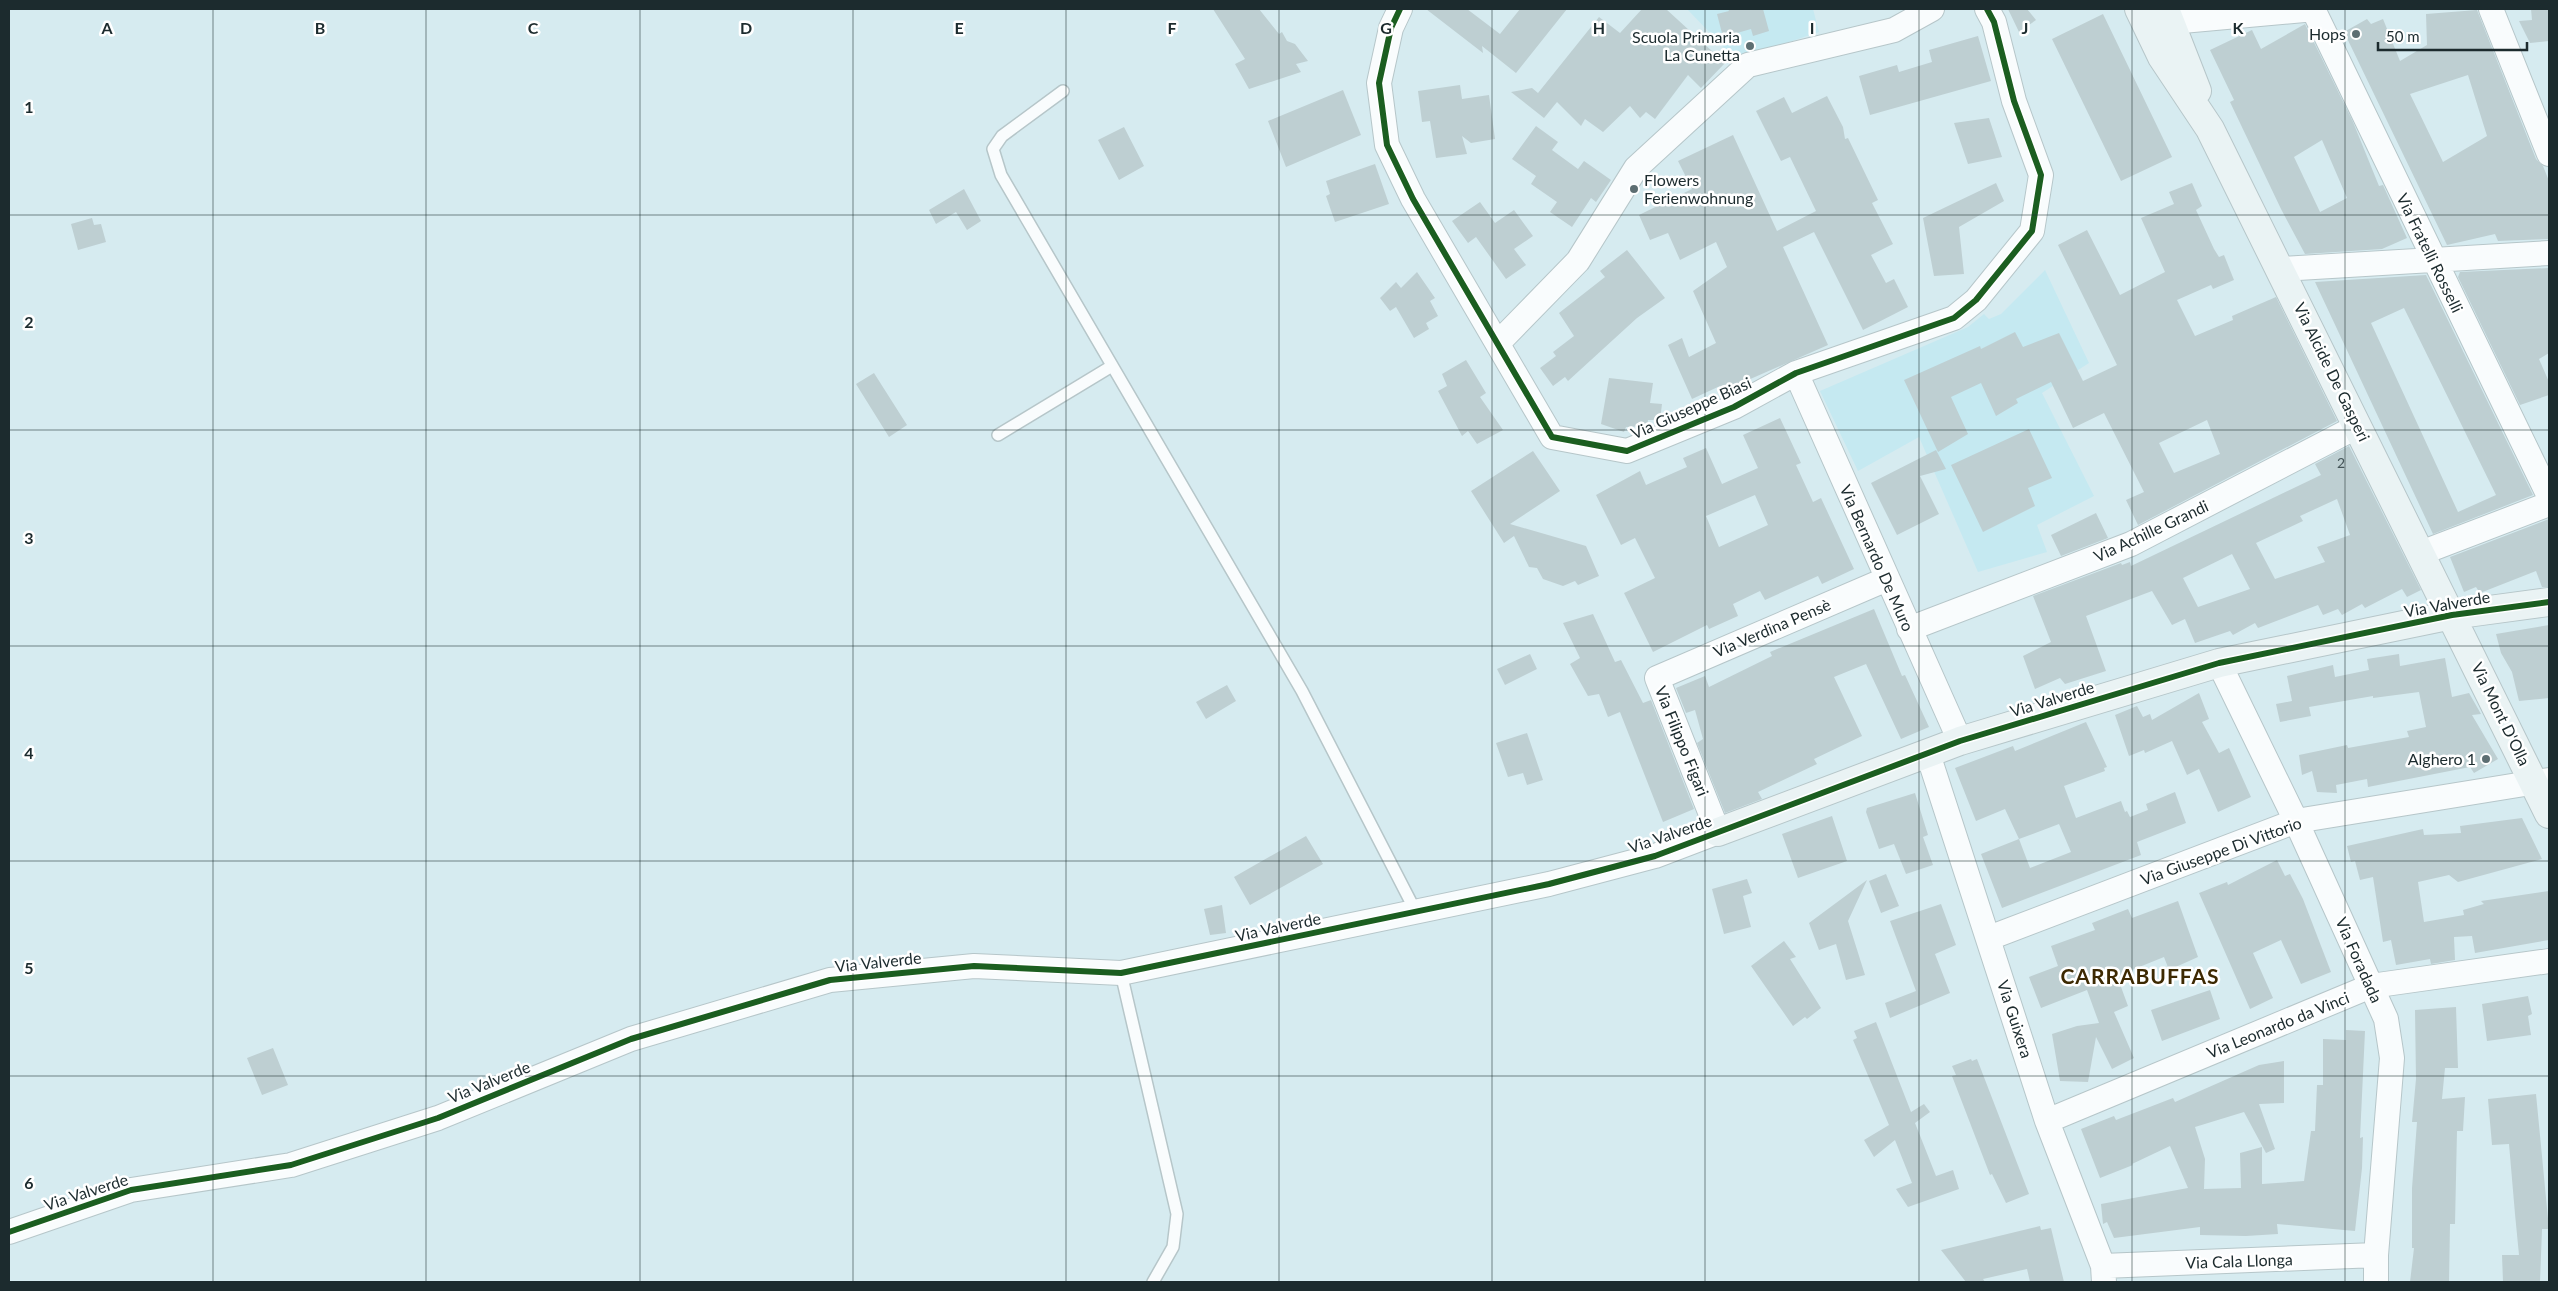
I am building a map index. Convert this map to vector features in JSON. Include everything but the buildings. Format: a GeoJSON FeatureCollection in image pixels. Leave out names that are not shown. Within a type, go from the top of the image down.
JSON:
{"type":"FeatureCollection","features":[{"type":"Feature","properties":{"kind":"street","name":"Via Giuseppe Biasi"},"geometry":{"type":"LineString","coordinates":[[1400,9],[1391,28],[1378,83],[1387,145],[1413,199],[1499,342],[1552,437],[1627,451],[1734,407],[1796,374],[1954,318],[1976,300],[2032,231],[2041,174],[2014,101],[1994,22],[1987,9]]}},
{"type":"Feature","properties":{"kind":"street"},"geometry":{"type":"LineString","coordinates":[[1499,342],[1578,261],[1636,168],[1748,65],[1894,30],[1932,9]]}},
{"type":"Feature","properties":{"kind":"street"},"geometry":{"type":"LineString","coordinates":[[2156,17],[2314,9]]}},
{"type":"Feature","properties":{"kind":"street","name":"Via Fratelli Rosselli"},"geometry":{"type":"LineString","coordinates":[[2314,9],[2433,260],[2549,496]]}},
{"type":"Feature","properties":{"kind":"street"},"geometry":{"type":"LineString","coordinates":[[2491,9],[2549,154]]}},
{"type":"Feature","properties":{"kind":"street","name":"Via Alcide De Gasperi"},"geometry":{"type":"LineString","coordinates":[[2156,17],[2452,615]]}},
{"type":"Feature","properties":{"kind":"street"},"geometry":{"type":"LineString","coordinates":[[2281,268],[2549,253]]}},
{"type":"Feature","properties":{"kind":"street","name":"Via Bernardo De Muro"},"geometry":{"type":"LineString","coordinates":[[1796,374],[1908,629],[1960,741]]}},
{"type":"Feature","properties":{"kind":"street","name":"Via Achille Grandi"},"geometry":{"type":"LineString","coordinates":[[1908,629],[2131,544],[2358,426]]}},
{"type":"Feature","properties":{"kind":"street"},"geometry":{"type":"LineString","coordinates":[[2421,553],[2549,504]]}},
{"type":"Feature","properties":{"kind":"street","name":"Via Verdina Pensè"},"geometry":{"type":"LineString","coordinates":[[1657,678],[1887,579]]}},
{"type":"Feature","properties":{"kind":"street","name":"Via Valverde"},"geometry":{"type":"LineString","coordinates":[[9,1232],[131,1190],[291,1165],[438,1118],[631,1039],[830,980],[974,966],[1121,973],[1549,884],[1655,856],[1960,741],[2219,663],[2452,615],[2549,602]]}},
{"type":"Feature","properties":{"kind":"street","name":"Via Mont D'Olla"},"geometry":{"type":"LineString","coordinates":[[2452,615],[2542,781],[2549,814]]}},
{"type":"Feature","properties":{"kind":"street","name":"Via Foradada"},"geometry":{"type":"LineString","coordinates":[[2219,663],[2296,821],[2386,1019],[2392,1058],[2376,1255],[2376,1282]]}},
{"type":"Feature","properties":{"kind":"street","name":"Via Filippo Figari"},"geometry":{"type":"LineString","coordinates":[[1657,678],[1718,832]]}},
{"type":"Feature","properties":{"kind":"street","name":"Via Guixera"},"geometry":{"type":"LineString","coordinates":[[1928,754],[2047,1120],[2103,1274]]}},
{"type":"Feature","properties":{"kind":"street","name":"Via Giuseppe Di Vittorio"},"geometry":{"type":"LineString","coordinates":[[1989,938],[2296,821],[2542,781]]}},
{"type":"Feature","properties":{"kind":"street","name":"Via Leonardo da Vinci"},"geometry":{"type":"LineString","coordinates":[[2047,1120],[2371,986],[2549,961]]}},
{"type":"Feature","properties":{"kind":"street","name":"Via Cala Llonga"},"geometry":{"type":"LineString","coordinates":[[2103,1274],[2376,1255]]}},
{"type":"Feature","properties":{"kind":"lane"},"geometry":{"type":"LineString","coordinates":[[1063,91],[1002,136],[993,149],[1001,175],[1302,691],[1416,912]]}},
{"type":"Feature","properties":{"kind":"lane"},"geometry":{"type":"LineString","coordinates":[[998,435],[1112,366]]}},
{"type":"Feature","properties":{"kind":"lane"},"geometry":{"type":"LineString","coordinates":[[1121,973],[1177,1214],[1173,1247],[1153,1282]]}},
{"type":"Feature","properties":{"kind":"shaded area","name":"Scuola Primaria La Cunetta"},"geometry":{"type":"Polygon","coordinates":[[[1687,9],[1813,9],[1819,32],[1736,60],[1687,9]]]}},
{"type":"Feature","properties":{"kind":"shaded area"},"geometry":{"type":"Polygon","coordinates":[[[2045,270],[2089,363],[2042,393],[2094,496],[2037,525],[2047,552],[1978,572],[1919,437],[1858,471],[1820,391],[1968,327],[1984,314],[1989,319],[2001,314],[2045,270]]]}},
{"type":"Feature","properties":{"kind":"cycle path"},"geometry":{"type":"LineString","coordinates":[[1400,9],[1391,28],[1379,83],[1387,145],[1413,199],[1552,437],[1627,451],[1734,407],[1796,373],[1954,318],[1976,300],[2032,231],[2041,175],[2014,101],[1994,22],[1987,9]]}},
{"type":"Feature","properties":{"kind":"cycle path"},"geometry":{"type":"LineString","coordinates":[[9,1232],[131,1190],[291,1165],[438,1118],[631,1039],[830,980],[974,966],[1121,973],[1549,884],[1655,856],[1960,741],[2219,663],[2452,615],[2549,602]]}},
{"type":"Feature","properties":{"kind":"place","name":"Hops"},"geometry":{"type":"Point","coordinates":[2356,34]}},
{"type":"Feature","properties":{"kind":"place","name":"Scuola Primaria La Cunetta"},"geometry":{"type":"Point","coordinates":[1750,46]}},
{"type":"Feature","properties":{"kind":"place","name":"Flowers Ferienwohnung"},"geometry":{"type":"Point","coordinates":[1634,189]}},
{"type":"Feature","properties":{"kind":"place","name":"Alghero 1"},"geometry":{"type":"Point","coordinates":[2486,759]}},
{"type":"Feature","properties":{"kind":"district","name":"CARRABUFFAS"},"geometry":{"type":"Point","coordinates":[2140,977]}}]}
